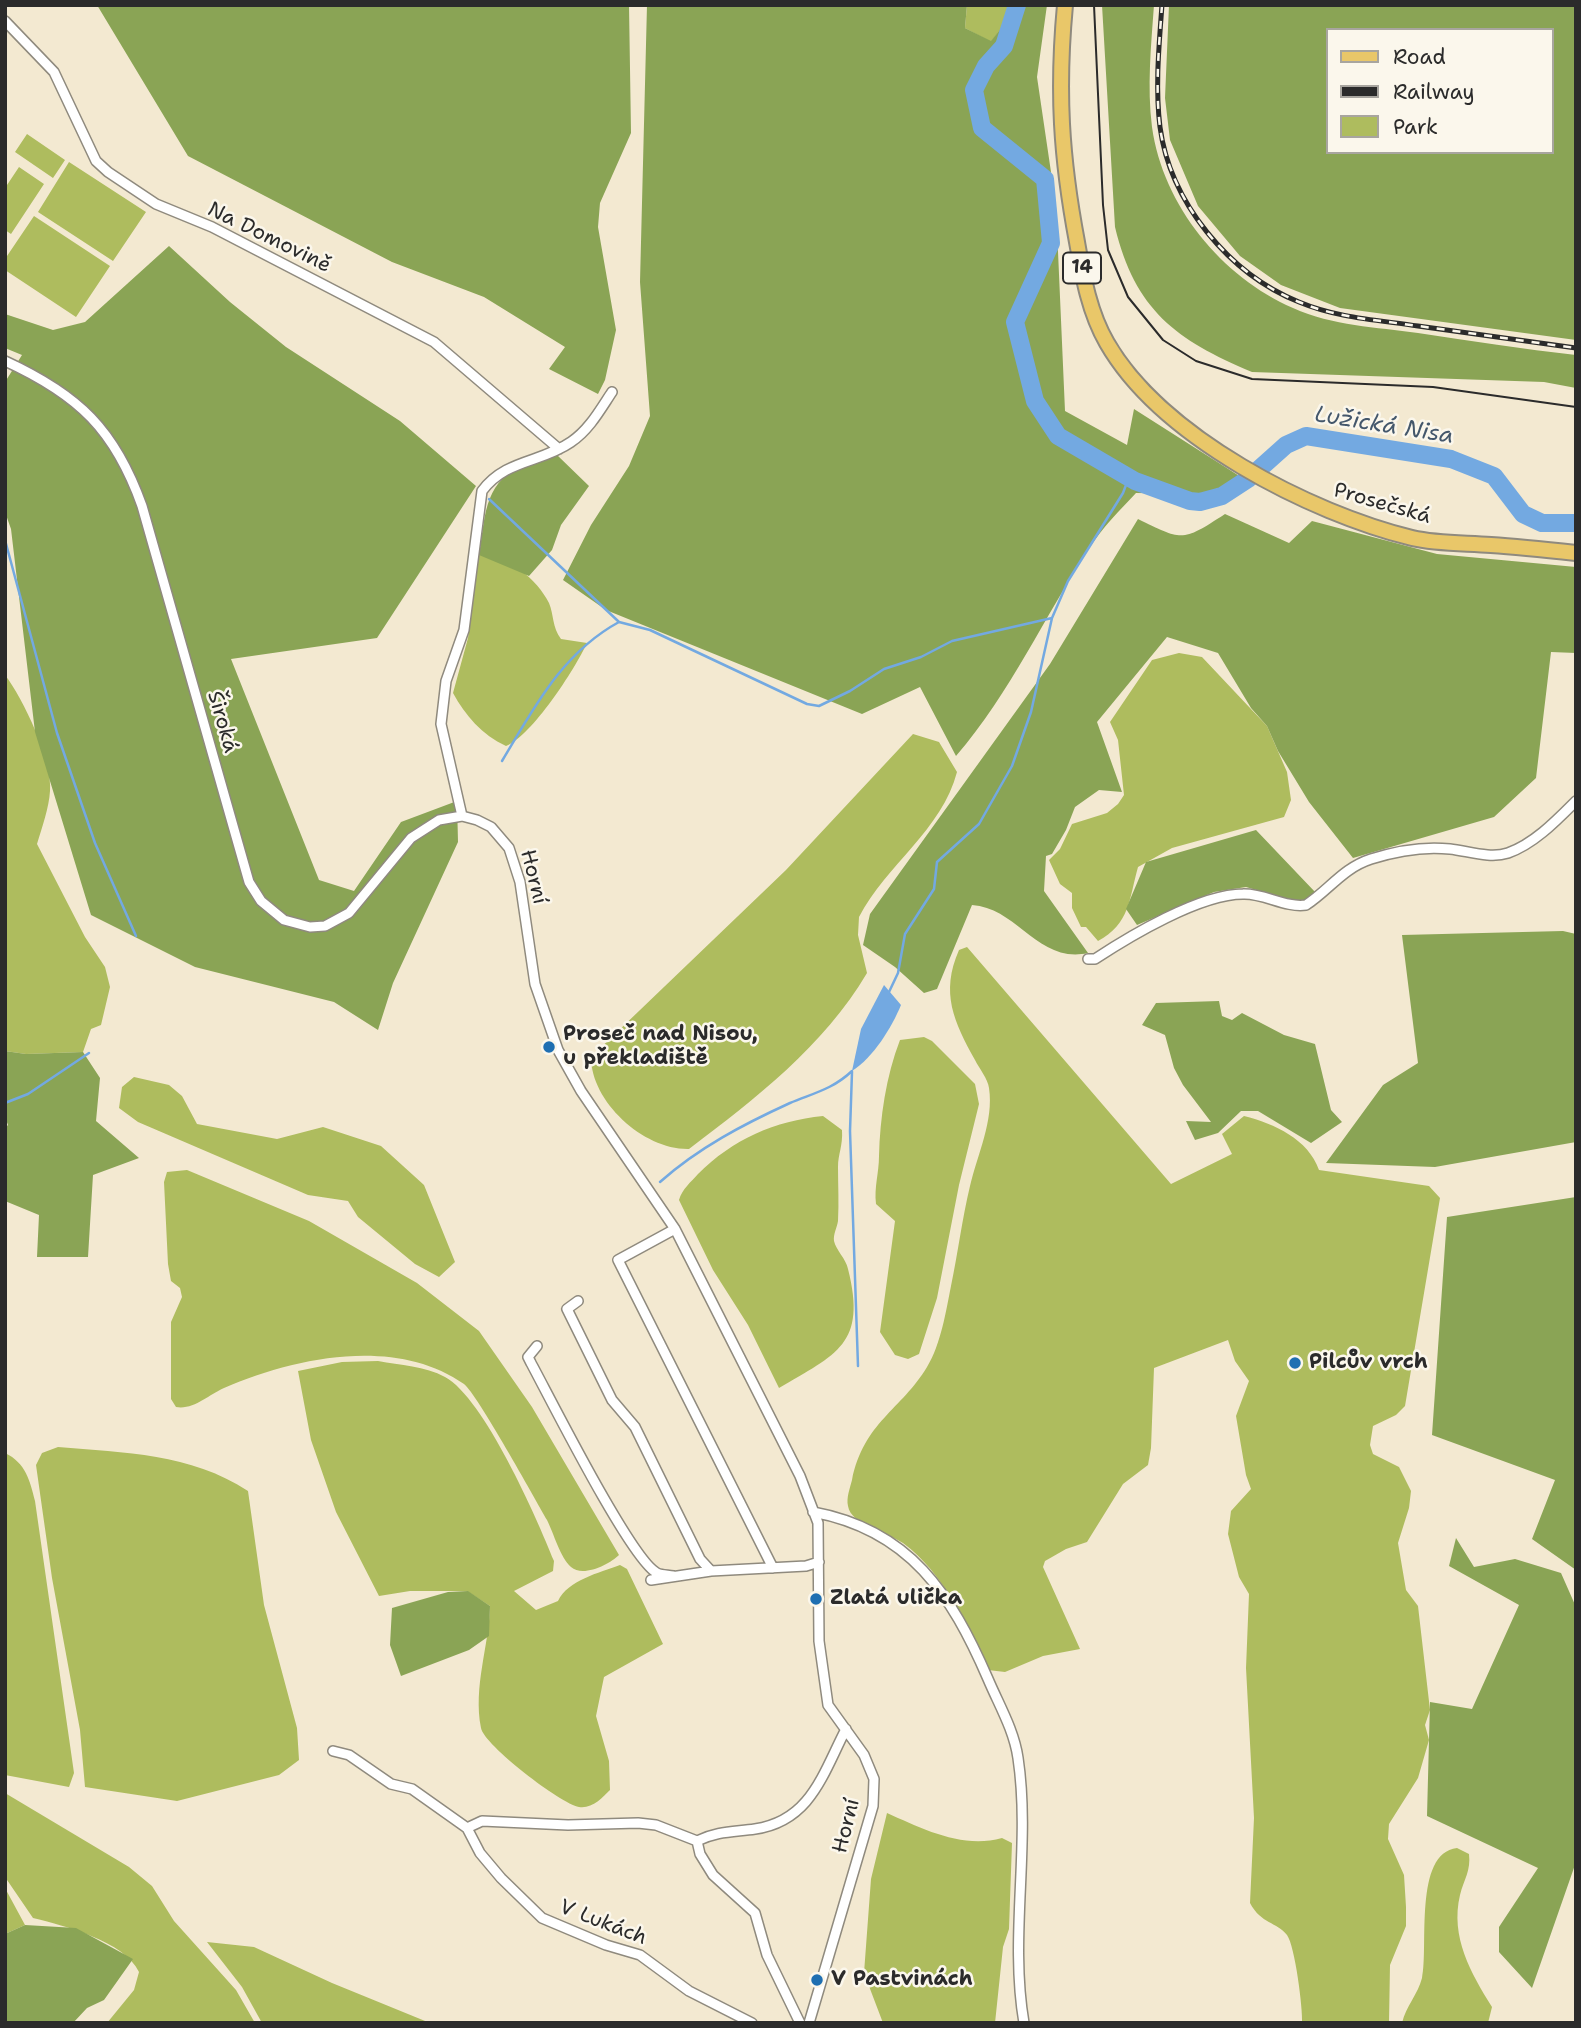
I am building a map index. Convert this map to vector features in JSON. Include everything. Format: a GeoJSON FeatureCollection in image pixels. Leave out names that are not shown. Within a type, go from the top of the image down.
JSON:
{"type":"FeatureCollection","features":[{"type":"Feature","properties":{"kind":"main road","name":"Prosečská"},"geometry":{"type":"LineString","coordinates":[[1065,5],[1059,95],[1060,139],[1068,200],[1092,308],[1106,342],[1140,387],[1176,420],[1243,467],[1322,509],[1415,539],[1576,553]]}},
{"type":"Feature","properties":{"kind":"street","name":"Na Domovině"},"geometry":{"type":"LineString","coordinates":[[5,21],[54,72],[96,160],[108,172],[156,204],[212,227],[434,342],[559,449]]}},
{"type":"Feature","properties":{"kind":"street","name":"Široká"},"geometry":{"type":"LineString","coordinates":[[5,361],[51,386],[87,412],[124,459],[142,506],[249,882],[274,914],[284,920],[310,927],[337,921],[357,906],[411,838],[439,820],[462,816]]}},
{"type":"Feature","properties":{"kind":"street"},"geometry":{"type":"LineString","coordinates":[[462,816],[441,724],[446,681],[464,630],[482,491],[491,480],[511,465],[559,449],[582,433],[612,392]]}},
{"type":"Feature","properties":{"kind":"street"},"geometry":{"type":"LineString","coordinates":[[1088,959],[1095,959],[1146,928],[1221,898],[1242,893],[1306,905],[1335,878],[1354,866],[1390,854],[1421,848],[1486,855],[1507,853],[1534,839],[1576,801]]}},
{"type":"Feature","properties":{"kind":"street","name":"Horní"},"geometry":{"type":"LineString","coordinates":[[462,816],[491,827],[509,848],[520,882],[534,984],[558,1050],[581,1091],[675,1229],[800,1476],[818,1524],[819,1641],[828,1706],[864,1755],[874,1779],[873,1806],[809,2023]]}},
{"type":"Feature","properties":{"kind":"street"},"geometry":{"type":"LineString","coordinates":[[675,1229],[618,1260],[773,1567]]}},
{"type":"Feature","properties":{"kind":"street"},"geometry":{"type":"LineString","coordinates":[[578,1301],[567,1308],[611,1400],[635,1427],[701,1559],[711,1571]]}},
{"type":"Feature","properties":{"kind":"street"},"geometry":{"type":"LineString","coordinates":[[537,1346],[525,1354],[636,1549],[657,1574],[673,1576]]}},
{"type":"Feature","properties":{"kind":"street"},"geometry":{"type":"LineString","coordinates":[[813,1511],[836,1516],[899,1546],[920,1565],[951,1604],[1013,1735],[1018,1760],[1021,1835],[1018,1991],[1024,2023]]}},
{"type":"Feature","properties":{"kind":"street"},"geometry":{"type":"LineString","coordinates":[[651,1580],[711,1571],[806,1566],[819,1562]]}},
{"type":"Feature","properties":{"kind":"street"},"geometry":{"type":"LineString","coordinates":[[467,1828],[482,1821],[568,1825],[638,1823],[656,1825],[697,1841],[713,1833],[778,1824],[800,1810],[812,1796],[846,1729]]}},
{"type":"Feature","properties":{"kind":"street","name":"V Lukách"},"geometry":{"type":"LineString","coordinates":[[333,1751],[349,1755],[391,1784],[412,1789],[467,1828],[480,1853],[524,1904],[542,1918],[606,1945],[640,1955],[689,1991],[752,2023]]}},
{"type":"Feature","properties":{"kind":"street"},"geometry":{"type":"LineString","coordinates":[[697,1841],[700,1854],[713,1875],[755,1913],[767,1955],[800,2023]]}},
{"type":"Feature","properties":{"kind":"green space"},"geometry":{"type":"Polygon","coordinates":[[[97,5],[629,5],[631,133],[600,203],[598,227],[616,330],[605,380],[598,394],[549,369],[565,347],[484,297],[392,262],[188,156],[97,5]]]}},
{"type":"Feature","properties":{"kind":"green space"},"geometry":{"type":"Polygon","coordinates":[[[647,5],[967,5],[965,28],[991,41],[1002,27],[1011,5],[1047,5],[1037,77],[1056,206],[1065,411],[1127,445],[1134,409],[1244,479],[1202,494],[1136,493],[1095,540],[994,706],[956,756],[920,687],[862,714],[606,610],[563,580],[591,525],[629,466],[650,416],[640,282],[647,5]]]}},
{"type":"Feature","properties":{"kind":"green space"},"geometry":{"type":"Polygon","coordinates":[[[967,5],[1011,5],[1002,27],[991,42],[965,28],[967,5]]]}},
{"type":"Feature","properties":{"kind":"green space"},"geometry":{"type":"Polygon","coordinates":[[[1102,5],[1154,5],[1150,97],[1158,156],[1183,211],[1220,258],[1243,278],[1267,295],[1324,319],[1576,355],[1576,388],[1544,382],[1252,372],[1201,348],[1162,319],[1134,280],[1115,227],[1102,5]]]}},
{"type":"Feature","properties":{"kind":"green space"},"geometry":{"type":"Polygon","coordinates":[[[1169,5],[1576,5],[1576,340],[1340,308],[1281,285],[1240,256],[1198,206],[1170,140],[1165,98],[1169,5]]]}},
{"type":"Feature","properties":{"kind":"green space"},"geometry":{"type":"Polygon","coordinates":[[[27,134],[65,160],[53,178],[15,152],[27,134]]]}},
{"type":"Feature","properties":{"kind":"green space"},"geometry":{"type":"Polygon","coordinates":[[[69,162],[146,212],[113,261],[38,212],[69,162]]]}},
{"type":"Feature","properties":{"kind":"green space"},"geometry":{"type":"Polygon","coordinates":[[[19,167],[44,184],[11,234],[5,230],[5,188],[19,167]]]}},
{"type":"Feature","properties":{"kind":"green space"},"geometry":{"type":"Polygon","coordinates":[[[34,216],[110,266],[76,317],[5,270],[5,259],[34,216]]]}},
{"type":"Feature","properties":{"kind":"green space"},"geometry":{"type":"Polygon","coordinates":[[[169,246],[230,302],[286,347],[400,421],[476,486],[377,638],[231,659],[319,880],[354,891],[401,822],[457,801],[458,842],[393,983],[378,1030],[334,1002],[195,967],[91,915],[35,732],[11,529],[5,512],[5,382],[22,355],[5,348],[5,314],[53,330],[85,322],[169,246]]]}},
{"type":"Feature","properties":{"kind":"green space"},"geometry":{"type":"Polygon","coordinates":[[[557,455],[589,486],[561,525],[552,550],[529,576],[479,555],[488,504],[499,483],[520,467],[557,455]]]}},
{"type":"Feature","properties":{"kind":"green space"},"geometry":{"type":"Polygon","coordinates":[[[1225,514],[1289,543],[1312,521],[1437,554],[1576,567],[1576,653],[1551,652],[1536,778],[1494,817],[1353,858],[1309,802],[1278,751],[1267,726],[1251,708],[1218,653],[1167,637],[1097,722],[1122,792],[1099,790],[1075,807],[1052,854],[1046,856],[1044,891],[1088,953],[1055,951],[1002,915],[988,908],[972,905],[937,989],[924,993],[895,967],[863,945],[870,914],[1050,664],[1138,519],[1182,535],[1200,530],[1225,514]]]}},
{"type":"Feature","properties":{"kind":"green space"},"geometry":{"type":"Polygon","coordinates":[[[479,555],[510,563],[529,577],[549,603],[561,639],[587,643],[573,669],[540,716],[516,740],[506,746],[475,724],[453,693],[468,638],[479,555]]]}},
{"type":"Feature","properties":{"kind":"green space"},"geometry":{"type":"Polygon","coordinates":[[[1179,653],[1202,657],[1267,726],[1287,772],[1291,800],[1284,817],[1172,848],[1138,867],[1127,910],[1116,927],[1098,941],[1086,927],[1081,927],[1072,908],[1072,893],[1060,884],[1049,860],[1060,849],[1072,824],[1107,813],[1124,795],[1118,740],[1110,722],[1152,660],[1179,653]]]}},
{"type":"Feature","properties":{"kind":"green space"},"geometry":{"type":"Polygon","coordinates":[[[5,675],[35,731],[50,779],[48,804],[37,844],[85,937],[105,967],[110,987],[101,1025],[91,1029],[83,1052],[26,1054],[5,1051],[5,675]]]}},
{"type":"Feature","properties":{"kind":"green space"},"geometry":{"type":"Polygon","coordinates":[[[913,734],[939,742],[957,772],[950,793],[927,830],[870,898],[859,917],[858,935],[867,973],[850,999],[787,1070],[689,1149],[672,1147],[638,1132],[610,1106],[593,1074],[591,1057],[786,870],[913,734]]]}},
{"type":"Feature","properties":{"kind":"green space"},"geometry":{"type":"Polygon","coordinates":[[[1256,830],[1316,893],[1301,903],[1246,887],[1214,892],[1137,925],[1126,909],[1146,862],[1256,830]]]}},
{"type":"Feature","properties":{"kind":"green space"},"geometry":{"type":"Polygon","coordinates":[[[1563,931],[1576,934],[1576,1142],[1435,1167],[1326,1163],[1383,1085],[1418,1063],[1402,935],[1563,931]]]}},
{"type":"Feature","properties":{"kind":"green space"},"geometry":{"type":"Polygon","coordinates":[[[967,947],[1171,1184],[1232,1154],[1222,1134],[1244,1116],[1278,1128],[1299,1141],[1314,1159],[1319,1170],[1429,1186],[1440,1198],[1405,1406],[1396,1415],[1373,1426],[1370,1445],[1373,1454],[1399,1467],[1411,1491],[1409,1508],[1398,1543],[1406,1590],[1418,1606],[1430,1710],[1425,1725],[1429,1740],[1418,1778],[1389,1824],[1388,1839],[1404,1875],[1406,1926],[1390,1965],[1389,2023],[1302,2023],[1298,1978],[1290,1941],[1283,1931],[1259,1915],[1250,1903],[1254,1818],[1246,1668],[1249,1594],[1239,1577],[1228,1534],[1231,1511],[1251,1489],[1236,1416],[1249,1381],[1235,1361],[1228,1340],[1154,1368],[1148,1465],[1123,1484],[1087,1542],[1066,1549],[1045,1561],[1043,1567],[1080,1649],[1043,1656],[1005,1672],[988,1670],[953,1601],[931,1570],[903,1543],[856,1518],[848,1506],[849,1490],[865,1444],[884,1418],[917,1382],[936,1348],[945,1317],[970,1186],[987,1125],[990,1100],[988,1085],[961,1033],[950,994],[953,966],[959,950],[967,947]]]}},
{"type":"Feature","properties":{"kind":"green space"},"geometry":{"type":"Polygon","coordinates":[[[1219,1001],[1222,1016],[1232,1020],[1242,1013],[1284,1035],[1315,1044],[1331,1110],[1342,1122],[1311,1143],[1258,1111],[1241,1111],[1218,1133],[1195,1140],[1186,1121],[1211,1122],[1183,1085],[1174,1068],[1165,1035],[1142,1025],[1156,1003],[1219,1001]]]}},
{"type":"Feature","properties":{"kind":"green space"},"geometry":{"type":"Polygon","coordinates":[[[924,1037],[932,1041],[975,1084],[979,1104],[959,1185],[937,1298],[919,1354],[908,1359],[895,1355],[880,1332],[895,1221],[876,1204],[876,1192],[882,1112],[895,1054],[900,1040],[924,1037]]]}},
{"type":"Feature","properties":{"kind":"green space"},"geometry":{"type":"Polygon","coordinates":[[[5,1051],[26,1054],[83,1052],[100,1078],[96,1121],[139,1158],[93,1175],[88,1257],[37,1257],[39,1215],[5,1201],[5,1128],[8,1125],[5,1117],[5,1051]]]}},
{"type":"Feature","properties":{"kind":"green space"},"geometry":{"type":"Polygon","coordinates":[[[134,1077],[169,1085],[182,1096],[197,1124],[277,1139],[323,1127],[381,1146],[424,1185],[455,1262],[439,1277],[415,1264],[358,1217],[348,1201],[308,1195],[138,1122],[119,1108],[122,1087],[134,1077]]]}},
{"type":"Feature","properties":{"kind":"green space"},"geometry":{"type":"Polygon","coordinates":[[[823,1116],[842,1130],[838,1167],[838,1221],[834,1241],[848,1269],[853,1294],[853,1314],[850,1331],[831,1355],[779,1388],[748,1325],[713,1270],[679,1200],[684,1189],[698,1174],[740,1142],[772,1127],[823,1116]]]}},
{"type":"Feature","properties":{"kind":"green space"},"geometry":{"type":"Polygon","coordinates":[[[187,1170],[309,1221],[417,1283],[479,1331],[532,1407],[619,1555],[603,1566],[589,1570],[576,1570],[567,1563],[547,1520],[471,1392],[464,1384],[437,1369],[408,1360],[377,1356],[313,1360],[252,1377],[195,1404],[176,1407],[171,1399],[171,1322],[182,1297],[180,1288],[171,1281],[168,1264],[164,1182],[167,1172],[187,1170]]]}},
{"type":"Feature","properties":{"kind":"green space"},"geometry":{"type":"Polygon","coordinates":[[[1576,1197],[1576,1570],[1532,1539],[1555,1480],[1432,1435],[1447,1217],[1576,1197]]]}},
{"type":"Feature","properties":{"kind":"green space"},"geometry":{"type":"Polygon","coordinates":[[[378,1361],[421,1368],[445,1377],[460,1389],[492,1433],[522,1489],[554,1561],[553,1571],[514,1591],[536,1610],[558,1601],[576,1582],[620,1565],[627,1569],[663,1644],[604,1677],[596,1716],[609,1761],[610,1790],[592,1805],[579,1807],[557,1796],[509,1760],[485,1736],[481,1728],[479,1697],[490,1606],[467,1591],[410,1591],[379,1596],[336,1512],[311,1440],[298,1371],[342,1362],[378,1361]]]}},
{"type":"Feature","properties":{"kind":"green space"},"geometry":{"type":"Polygon","coordinates":[[[58,1447],[180,1462],[226,1478],[248,1491],[264,1605],[297,1728],[299,1760],[279,1775],[177,1801],[85,1787],[80,1730],[52,1578],[36,1465],[42,1453],[58,1447]]]}},
{"type":"Feature","properties":{"kind":"green space"},"geometry":{"type":"Polygon","coordinates":[[[5,1453],[22,1467],[35,1501],[74,1773],[69,1787],[5,1775],[5,1453]]]}},
{"type":"Feature","properties":{"kind":"green space"},"geometry":{"type":"Polygon","coordinates":[[[1456,1538],[1474,1567],[1515,1559],[1561,1573],[1576,1607],[1576,1862],[1532,1988],[1499,1952],[1499,1927],[1538,1868],[1427,1816],[1430,1702],[1472,1709],[1519,1605],[1449,1566],[1456,1538]]]}},
{"type":"Feature","properties":{"kind":"green space"},"geometry":{"type":"Polygon","coordinates":[[[468,1591],[490,1606],[489,1636],[469,1650],[401,1676],[390,1645],[392,1608],[448,1592],[468,1591]]]}},
{"type":"Feature","properties":{"kind":"green space"},"geometry":{"type":"Polygon","coordinates":[[[5,1793],[129,1867],[152,1886],[174,1921],[236,1990],[255,2023],[107,2023],[134,1990],[139,1972],[131,1961],[107,1943],[77,1930],[33,1918],[5,1877],[5,1793]]]}},
{"type":"Feature","properties":{"kind":"green space"},"geometry":{"type":"Polygon","coordinates":[[[887,1813],[943,1836],[972,1841],[1002,1838],[1012,1843],[1009,1929],[1003,1947],[995,2023],[883,2023],[864,1973],[871,1879],[887,1813]]]}},
{"type":"Feature","properties":{"kind":"green space"},"geometry":{"type":"Polygon","coordinates":[[[1457,1848],[1469,1854],[1468,1870],[1458,1910],[1460,1940],[1470,1968],[1492,2007],[1488,2023],[1402,2023],[1422,1978],[1428,1883],[1434,1866],[1443,1854],[1457,1848]]]}},
{"type":"Feature","properties":{"kind":"green space"},"geometry":{"type":"Polygon","coordinates":[[[5,1888],[25,1925],[5,1934],[5,1888]]]}},
{"type":"Feature","properties":{"kind":"green space"},"geometry":{"type":"Polygon","coordinates":[[[25,1925],[76,1928],[133,1959],[104,2000],[87,2008],[73,2023],[5,2023],[5,1934],[25,1925]]]}},
{"type":"Feature","properties":{"kind":"green space"},"geometry":{"type":"Polygon","coordinates":[[[207,1942],[254,1947],[332,1983],[430,2023],[262,2023],[242,1987],[207,1942]]]}},
{"type":"Feature","properties":{"kind":"water"},"geometry":{"type":"Polygon","coordinates":[[[884,985],[901,1005],[881,1041],[852,1071],[861,1029],[884,985]]]}},
{"type":"Feature","properties":{"kind":"waterway","name":"Lužická Nisa"},"geometry":{"type":"LineString","coordinates":[[1017,5],[1004,46],[986,66],[974,90],[982,128],[1045,179],[1051,243],[1015,322],[1035,401],[1058,436],[1135,481],[1190,501],[1200,502],[1222,496],[1248,479],[1286,445],[1306,436],[1451,459],[1494,476],[1523,514],[1542,523],[1576,523]]}},
{"type":"Feature","properties":{"kind":"waterway"},"geometry":{"type":"LineString","coordinates":[[889,992],[898,973],[905,934],[934,889],[937,862],[979,824],[1012,766],[1031,712],[1052,618],[1068,581],[1123,493],[1129,477]]}},
{"type":"Feature","properties":{"kind":"waterway"},"geometry":{"type":"LineString","coordinates":[[489,499],[619,622]]}},
{"type":"Feature","properties":{"kind":"waterway"},"geometry":{"type":"LineString","coordinates":[[5,540],[57,733],[95,843],[136,936]]}},
{"type":"Feature","properties":{"kind":"waterway"},"geometry":{"type":"LineString","coordinates":[[502,761],[538,702],[565,666],[581,649],[619,622],[650,630],[807,704],[819,706],[850,691],[884,669],[921,657],[952,641],[1052,618]]}},
{"type":"Feature","properties":{"kind":"waterway"},"geometry":{"type":"LineString","coordinates":[[5,1103],[28,1094],[89,1053]]}},
{"type":"Feature","properties":{"kind":"waterway"},"geometry":{"type":"LineString","coordinates":[[660,1182],[690,1158],[739,1128],[830,1086],[852,1071]]}},
{"type":"Feature","properties":{"kind":"waterway"},"geometry":{"type":"LineString","coordinates":[[852,1072],[850,1131],[858,1366]]}},
{"type":"Feature","properties":{"kind":"tram line"},"geometry":{"type":"LineString","coordinates":[[1094,5],[1103,205],[1108,250],[1128,297],[1163,340],[1196,361],[1252,379],[1433,387],[1576,407]]}},
{"type":"Feature","properties":{"kind":"railway"},"geometry":{"type":"LineString","coordinates":[[1162,5],[1158,97],[1160,127],[1166,155],[1190,208],[1207,232],[1249,273],[1273,290],[1299,302],[1343,315],[1576,348]]}},
{"type":"Feature","properties":{"kind":"place","name":"Proseč nad Nisou, u překladiště"},"geometry":{"type":"Point","coordinates":[549,1047]}},
{"type":"Feature","properties":{"kind":"place","name":"Pilcův vrch"},"geometry":{"type":"Point","coordinates":[1295,1363]}},
{"type":"Feature","properties":{"kind":"place","name":"Zlatá ulička"},"geometry":{"type":"Point","coordinates":[816,1599]}},
{"type":"Feature","properties":{"kind":"place","name":"V Pastvinách"},"geometry":{"type":"Point","coordinates":[817,1980]}}]}
